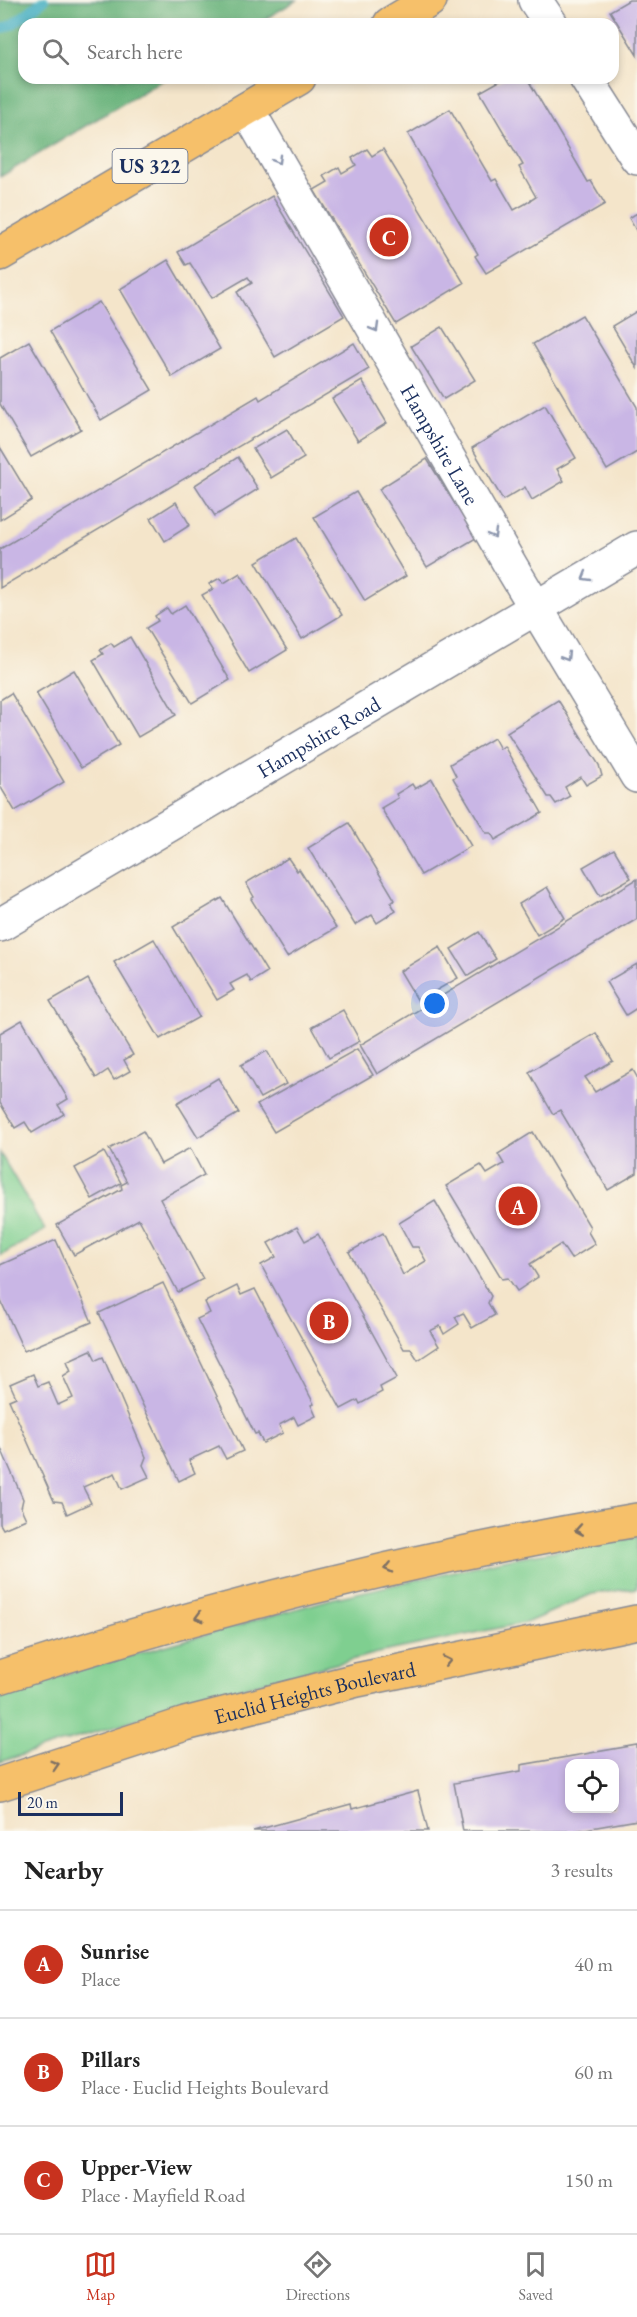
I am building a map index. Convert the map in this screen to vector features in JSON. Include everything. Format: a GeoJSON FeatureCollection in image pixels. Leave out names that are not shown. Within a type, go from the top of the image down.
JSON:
{"type":"FeatureCollection","features":[{"type":"Feature","properties":{"kind":"main road"},"geometry":{"type":"LineString","coordinates":[[400,18],[430,0]]}},
{"type":"Feature","properties":{"kind":"main road","name":"US 322"},"geometry":{"type":"LineString","coordinates":[[0,254],[289,84]]}},
{"type":"Feature","properties":{"kind":"main road"},"geometry":{"type":"LineString","coordinates":[[0,1677],[297,1589],[476,1549],[637,1520]]}},
{"type":"Feature","properties":{"kind":"main road","name":"Euclid Heights Boulevard"},"geometry":{"type":"LineString","coordinates":[[0,1784],[185,1725],[357,1680],[637,1622]]}},
{"type":"Feature","properties":{"kind":"street"},"geometry":{"type":"LineString","coordinates":[[535,0],[547,18]]}},
{"type":"Feature","properties":{"kind":"street"},"geometry":{"type":"LineString","coordinates":[[590,84],[637,158]]}},
{"type":"Feature","properties":{"kind":"street","name":"Hampshire Lane"},"geometry":{"type":"LineString","coordinates":[[247,109],[637,776]]}},
{"type":"Feature","properties":{"kind":"street","name":"Hampshire Road"},"geometry":{"type":"LineString","coordinates":[[0,925],[637,548]]}},
{"type":"Feature","properties":{"kind":"green space"},"geometry":{"type":"Polygon","coordinates":[[[0,0],[297,0],[267,18],[18,18],[18,84],[156,84],[0,177],[0,0]]]}},
{"type":"Feature","properties":{"kind":"green space"},"geometry":{"type":"Polygon","coordinates":[[[0,1153],[45,1230],[0,1256],[0,1153]]]}},
{"type":"Feature","properties":{"kind":"green space"},"geometry":{"type":"Polygon","coordinates":[[[637,1537],[637,1588],[592,1594],[528,1622],[378,1653],[214,1695],[0,1762],[0,1694],[12,1689],[331,1599],[507,1559],[637,1537]]]}},
{"type":"Feature","properties":{"kind":"building"},"geometry":{"type":"Polygon","coordinates":[[[629,0],[637,0],[637,55],[619,26],[619,18],[614,18],[610,11],[629,0]]]}},
{"type":"Feature","properties":{"kind":"building"},"geometry":{"type":"Polygon","coordinates":[[[494,84],[531,84],[588,182],[591,181],[605,204],[486,273],[475,256],[478,254],[408,134],[450,109],[492,181],[496,179],[514,210],[525,204],[536,197],[519,167],[523,165],[480,92],[494,84]]]}},
{"type":"Feature","properties":{"kind":"building"},"geometry":{"type":"Polygon","coordinates":[[[367,149],[372,156],[383,149],[464,283],[396,324],[314,190],[328,182],[324,176],[339,167],[342,173],[356,165],[352,158],[367,149]]]}},
{"type":"Feature","properties":{"kind":"building"},"geometry":{"type":"Polygon","coordinates":[[[272,196],[344,316],[275,357],[237,292],[252,283],[248,277],[212,298],[190,263],[186,265],[178,252],[272,196]]]}},
{"type":"Feature","properties":{"kind":"building"},"geometry":{"type":"Polygon","coordinates":[[[637,213],[637,232],[629,218],[637,213]]]}},
{"type":"Feature","properties":{"kind":"building"},"geometry":{"type":"Polygon","coordinates":[[[168,260],[220,349],[172,377],[120,289],[168,260]]]}},
{"type":"Feature","properties":{"kind":"building"},"geometry":{"type":"Polygon","coordinates":[[[99,302],[152,390],[101,420],[50,331],[99,302]]]}},
{"type":"Feature","properties":{"kind":"building"},"geometry":{"type":"Polygon","coordinates":[[[637,311],[637,368],[612,326],[637,311]]]}},
{"type":"Feature","properties":{"kind":"building"},"geometry":{"type":"Polygon","coordinates":[[[582,315],[637,407],[637,452],[607,470],[533,344],[582,315]]]}},
{"type":"Feature","properties":{"kind":"building"},"geometry":{"type":"Polygon","coordinates":[[[442,327],[475,380],[444,399],[411,346],[442,327]]]}},
{"type":"Feature","properties":{"kind":"building"},"geometry":{"type":"Polygon","coordinates":[[[29,341],[81,429],[31,457],[0,404],[0,358],[29,341]]]}},
{"type":"Feature","properties":{"kind":"building"},"geometry":{"type":"Polygon","coordinates":[[[354,343],[369,369],[0,588],[0,549],[258,396],[260,400],[354,343]]]}},
{"type":"Feature","properties":{"kind":"building"},"geometry":{"type":"Polygon","coordinates":[[[362,381],[387,423],[358,441],[332,399],[362,381]]]}},
{"type":"Feature","properties":{"kind":"building"},"geometry":{"type":"Polygon","coordinates":[[[545,405],[576,458],[557,469],[564,481],[532,500],[525,487],[503,500],[472,448],[545,405]]]}},
{"type":"Feature","properties":{"kind":"building"},"geometry":{"type":"Polygon","coordinates":[[[287,429],[304,458],[271,478],[253,449],[287,429]]]}},
{"type":"Feature","properties":{"kind":"building"},"geometry":{"type":"Polygon","coordinates":[[[0,447],[32,500],[0,520],[0,447]]]}},
{"type":"Feature","properties":{"kind":"building"},"geometry":{"type":"Polygon","coordinates":[[[238,457],[258,489],[215,516],[195,485],[238,457]]]}},
{"type":"Feature","properties":{"kind":"building"},"geometry":{"type":"Polygon","coordinates":[[[427,459],[476,538],[427,567],[379,489],[427,459]]]}},
{"type":"Feature","properties":{"kind":"building"},"geometry":{"type":"Polygon","coordinates":[[[356,492],[406,576],[365,601],[314,517],[356,492]]]}},
{"type":"Feature","properties":{"kind":"building"},"geometry":{"type":"Polygon","coordinates":[[[176,502],[190,525],[165,541],[151,518],[176,502]]]}},
{"type":"Feature","properties":{"kind":"building"},"geometry":{"type":"Polygon","coordinates":[[[296,538],[342,615],[302,639],[256,562],[296,538]]]}},
{"type":"Feature","properties":{"kind":"building"},"geometry":{"type":"Polygon","coordinates":[[[240,573],[287,650],[249,673],[202,595],[213,589],[209,584],[220,578],[224,583],[240,573]]]}},
{"type":"Feature","properties":{"kind":"building"},"geometry":{"type":"Polygon","coordinates":[[[185,605],[230,680],[192,703],[146,628],[158,621],[155,616],[167,608],[171,614],[185,605]]]}},
{"type":"Feature","properties":{"kind":"building"},"geometry":{"type":"Polygon","coordinates":[[[130,637],[176,715],[138,737],[93,660],[103,654],[100,650],[111,643],[114,647],[130,637]]]}},
{"type":"Feature","properties":{"kind":"building"},"geometry":{"type":"Polygon","coordinates":[[[74,670],[119,745],[81,768],[36,693],[74,670]]]}},
{"type":"Feature","properties":{"kind":"building"},"geometry":{"type":"Polygon","coordinates":[[[11,693],[64,782],[15,811],[0,786],[0,700],[11,693]]]}},
{"type":"Feature","properties":{"kind":"building"},"geometry":{"type":"Polygon","coordinates":[[[558,700],[599,765],[602,776],[586,785],[581,777],[565,787],[570,796],[556,804],[551,797],[548,797],[507,732],[558,700]]]}},
{"type":"Feature","properties":{"kind":"building"},"geometry":{"type":"Polygon","coordinates":[[[494,738],[500,749],[504,746],[542,813],[495,840],[491,833],[486,833],[453,778],[456,776],[450,764],[494,738]]]}},
{"type":"Feature","properties":{"kind":"building"},"geometry":{"type":"Polygon","coordinates":[[[432,779],[471,846],[421,875],[381,808],[398,798],[396,794],[412,784],[415,789],[432,779]]]}},
{"type":"Feature","properties":{"kind":"building"},"geometry":{"type":"Polygon","coordinates":[[[349,823],[395,900],[391,903],[396,911],[377,923],[372,915],[355,925],[308,848],[349,823]]]}},
{"type":"Feature","properties":{"kind":"building"},"geometry":{"type":"Polygon","coordinates":[[[614,849],[631,878],[600,896],[583,867],[614,849]]]}},
{"type":"Feature","properties":{"kind":"building"},"geometry":{"type":"Polygon","coordinates":[[[288,858],[297,871],[299,869],[336,928],[287,957],[251,899],[254,897],[246,883],[288,858]]]}},
{"type":"Feature","properties":{"kind":"building"},"geometry":{"type":"Polygon","coordinates":[[[637,879],[637,919],[377,1074],[360,1045],[637,879]]]}},
{"type":"Feature","properties":{"kind":"building"},"geometry":{"type":"Polygon","coordinates":[[[547,887],[565,918],[537,935],[519,904],[547,887]]]}},
{"type":"Feature","properties":{"kind":"building"},"geometry":{"type":"Polygon","coordinates":[[[222,898],[267,972],[251,982],[247,975],[230,984],[234,990],[217,1000],[173,927],[222,898]]]}},
{"type":"Feature","properties":{"kind":"building"},"geometry":{"type":"Polygon","coordinates":[[[479,932],[496,959],[468,976],[451,949],[479,932]]]}},
{"type":"Feature","properties":{"kind":"building"},"geometry":{"type":"Polygon","coordinates":[[[154,939],[199,1017],[160,1039],[114,962],[154,939]]]}},
{"type":"Feature","properties":{"kind":"building"},"geometry":{"type":"Polygon","coordinates":[[[440,947],[458,978],[418,1001],[400,971],[440,947]]]}},
{"type":"Feature","properties":{"kind":"building"},"geometry":{"type":"Polygon","coordinates":[[[637,964],[637,1008],[626,1015],[606,982],[637,964]]]}},
{"type":"Feature","properties":{"kind":"building"},"geometry":{"type":"Polygon","coordinates":[[[88,979],[133,1055],[124,1060],[130,1071],[114,1080],[108,1070],[96,1078],[50,1001],[88,979]]]}},
{"type":"Feature","properties":{"kind":"building"},"geometry":{"type":"Polygon","coordinates":[[[343,1010],[360,1041],[329,1058],[312,1027],[343,1010]]]}},
{"type":"Feature","properties":{"kind":"building"},"geometry":{"type":"Polygon","coordinates":[[[22,1020],[68,1099],[58,1105],[64,1114],[32,1133],[25,1122],[15,1128],[0,1103],[0,1033],[22,1020]]]}},
{"type":"Feature","properties":{"kind":"building"},"geometry":{"type":"Polygon","coordinates":[[[596,1033],[613,1061],[585,1077],[595,1092],[633,1070],[637,1077],[637,1173],[608,1190],[560,1110],[553,1114],[529,1072],[596,1033]]]}},
{"type":"Feature","properties":{"kind":"building"},"geometry":{"type":"Polygon","coordinates":[[[357,1049],[373,1075],[274,1132],[257,1105],[357,1049]]]}},
{"type":"Feature","properties":{"kind":"building"},"geometry":{"type":"Polygon","coordinates":[[[267,1051],[286,1084],[260,1098],[241,1065],[267,1051]]]}},
{"type":"Feature","properties":{"kind":"building"},"geometry":{"type":"Polygon","coordinates":[[[218,1078],[239,1113],[198,1137],[177,1103],[218,1078]]]}},
{"type":"Feature","properties":{"kind":"building"},"geometry":{"type":"Polygon","coordinates":[[[143,1131],[161,1164],[190,1148],[204,1175],[160,1199],[203,1279],[178,1292],[139,1219],[74,1255],[57,1225],[122,1189],[121,1185],[127,1182],[109,1149],[143,1131]]]}},
{"type":"Feature","properties":{"kind":"building"},"geometry":{"type":"Polygon","coordinates":[[[533,1132],[590,1227],[588,1232],[595,1244],[571,1259],[561,1244],[530,1264],[538,1277],[517,1291],[508,1278],[502,1279],[446,1186],[481,1165],[487,1174],[504,1164],[498,1154],[533,1132]]]}},
{"type":"Feature","properties":{"kind":"building"},"geometry":{"type":"Polygon","coordinates":[[[104,1152],[121,1183],[92,1199],[75,1168],[104,1152]]]}},
{"type":"Feature","properties":{"kind":"building"},"geometry":{"type":"Polygon","coordinates":[[[435,1201],[491,1296],[488,1303],[495,1315],[472,1328],[463,1313],[455,1317],[459,1324],[444,1334],[440,1326],[430,1331],[439,1346],[418,1360],[411,1349],[404,1349],[349,1252],[383,1233],[403,1275],[426,1261],[418,1247],[412,1247],[399,1223],[435,1201]]]}},
{"type":"Feature","properties":{"kind":"building"},"geometry":{"type":"Polygon","coordinates":[[[297,1227],[305,1241],[318,1234],[397,1378],[380,1387],[382,1392],[360,1404],[358,1400],[341,1409],[261,1265],[276,1257],[268,1243],[297,1227]]]}},
{"type":"Feature","properties":{"kind":"building"},"geometry":{"type":"Polygon","coordinates":[[[56,1240],[92,1322],[24,1351],[0,1299],[0,1265],[56,1240]]]}},
{"type":"Feature","properties":{"kind":"building"},"geometry":{"type":"Polygon","coordinates":[[[163,1283],[243,1451],[226,1459],[219,1446],[189,1460],[195,1473],[179,1481],[99,1313],[163,1283]]]}},
{"type":"Feature","properties":{"kind":"building"},"geometry":{"type":"Polygon","coordinates":[[[237,1286],[241,1295],[255,1289],[314,1404],[311,1405],[316,1416],[298,1425],[294,1417],[279,1425],[283,1433],[263,1443],[258,1433],[255,1434],[197,1319],[210,1313],[205,1302],[237,1286]]]}},
{"type":"Feature","properties":{"kind":"building"},"geometry":{"type":"Polygon","coordinates":[[[91,1350],[96,1360],[103,1357],[146,1457],[143,1465],[149,1477],[122,1489],[115,1473],[83,1487],[91,1503],[67,1514],[62,1502],[54,1501],[9,1400],[16,1397],[10,1384],[33,1374],[38,1386],[48,1382],[58,1405],[73,1398],[63,1376],[71,1371],[67,1361],[91,1350]]]}},
{"type":"Feature","properties":{"kind":"building"},"geometry":{"type":"Polygon","coordinates":[[[0,1446],[23,1499],[21,1508],[26,1519],[3,1529],[0,1524],[0,1446]]]}},
{"type":"Feature","properties":{"kind":"building"},"geometry":{"type":"Polygon","coordinates":[[[637,1745],[637,1820],[574,1831],[463,1831],[454,1783],[521,1771],[521,1765],[637,1745]]]}},
{"type":"Feature","properties":{"kind":"building"},"geometry":{"type":"Polygon","coordinates":[[[418,1791],[428,1831],[253,1831],[351,1804],[352,1809],[418,1791]]]}},
{"type":"Feature","properties":{"kind":"waterway"},"geometry":{"type":"LineString","coordinates":[[21,18],[44,0]]}},
{"type":"Feature","properties":{"kind":"waterway"},"geometry":{"type":"LineString","coordinates":[[0,30],[18,20]]}},
{"type":"Feature","properties":{"kind":"place","name":"Upper-View"},"geometry":{"type":"Point","coordinates":[389,237]}},
{"type":"Feature","properties":{"kind":"place","name":"Sunrise"},"geometry":{"type":"Point","coordinates":[518,1206]}},
{"type":"Feature","properties":{"kind":"place","name":"Pillars"},"geometry":{"type":"Point","coordinates":[329,1321]}}]}
